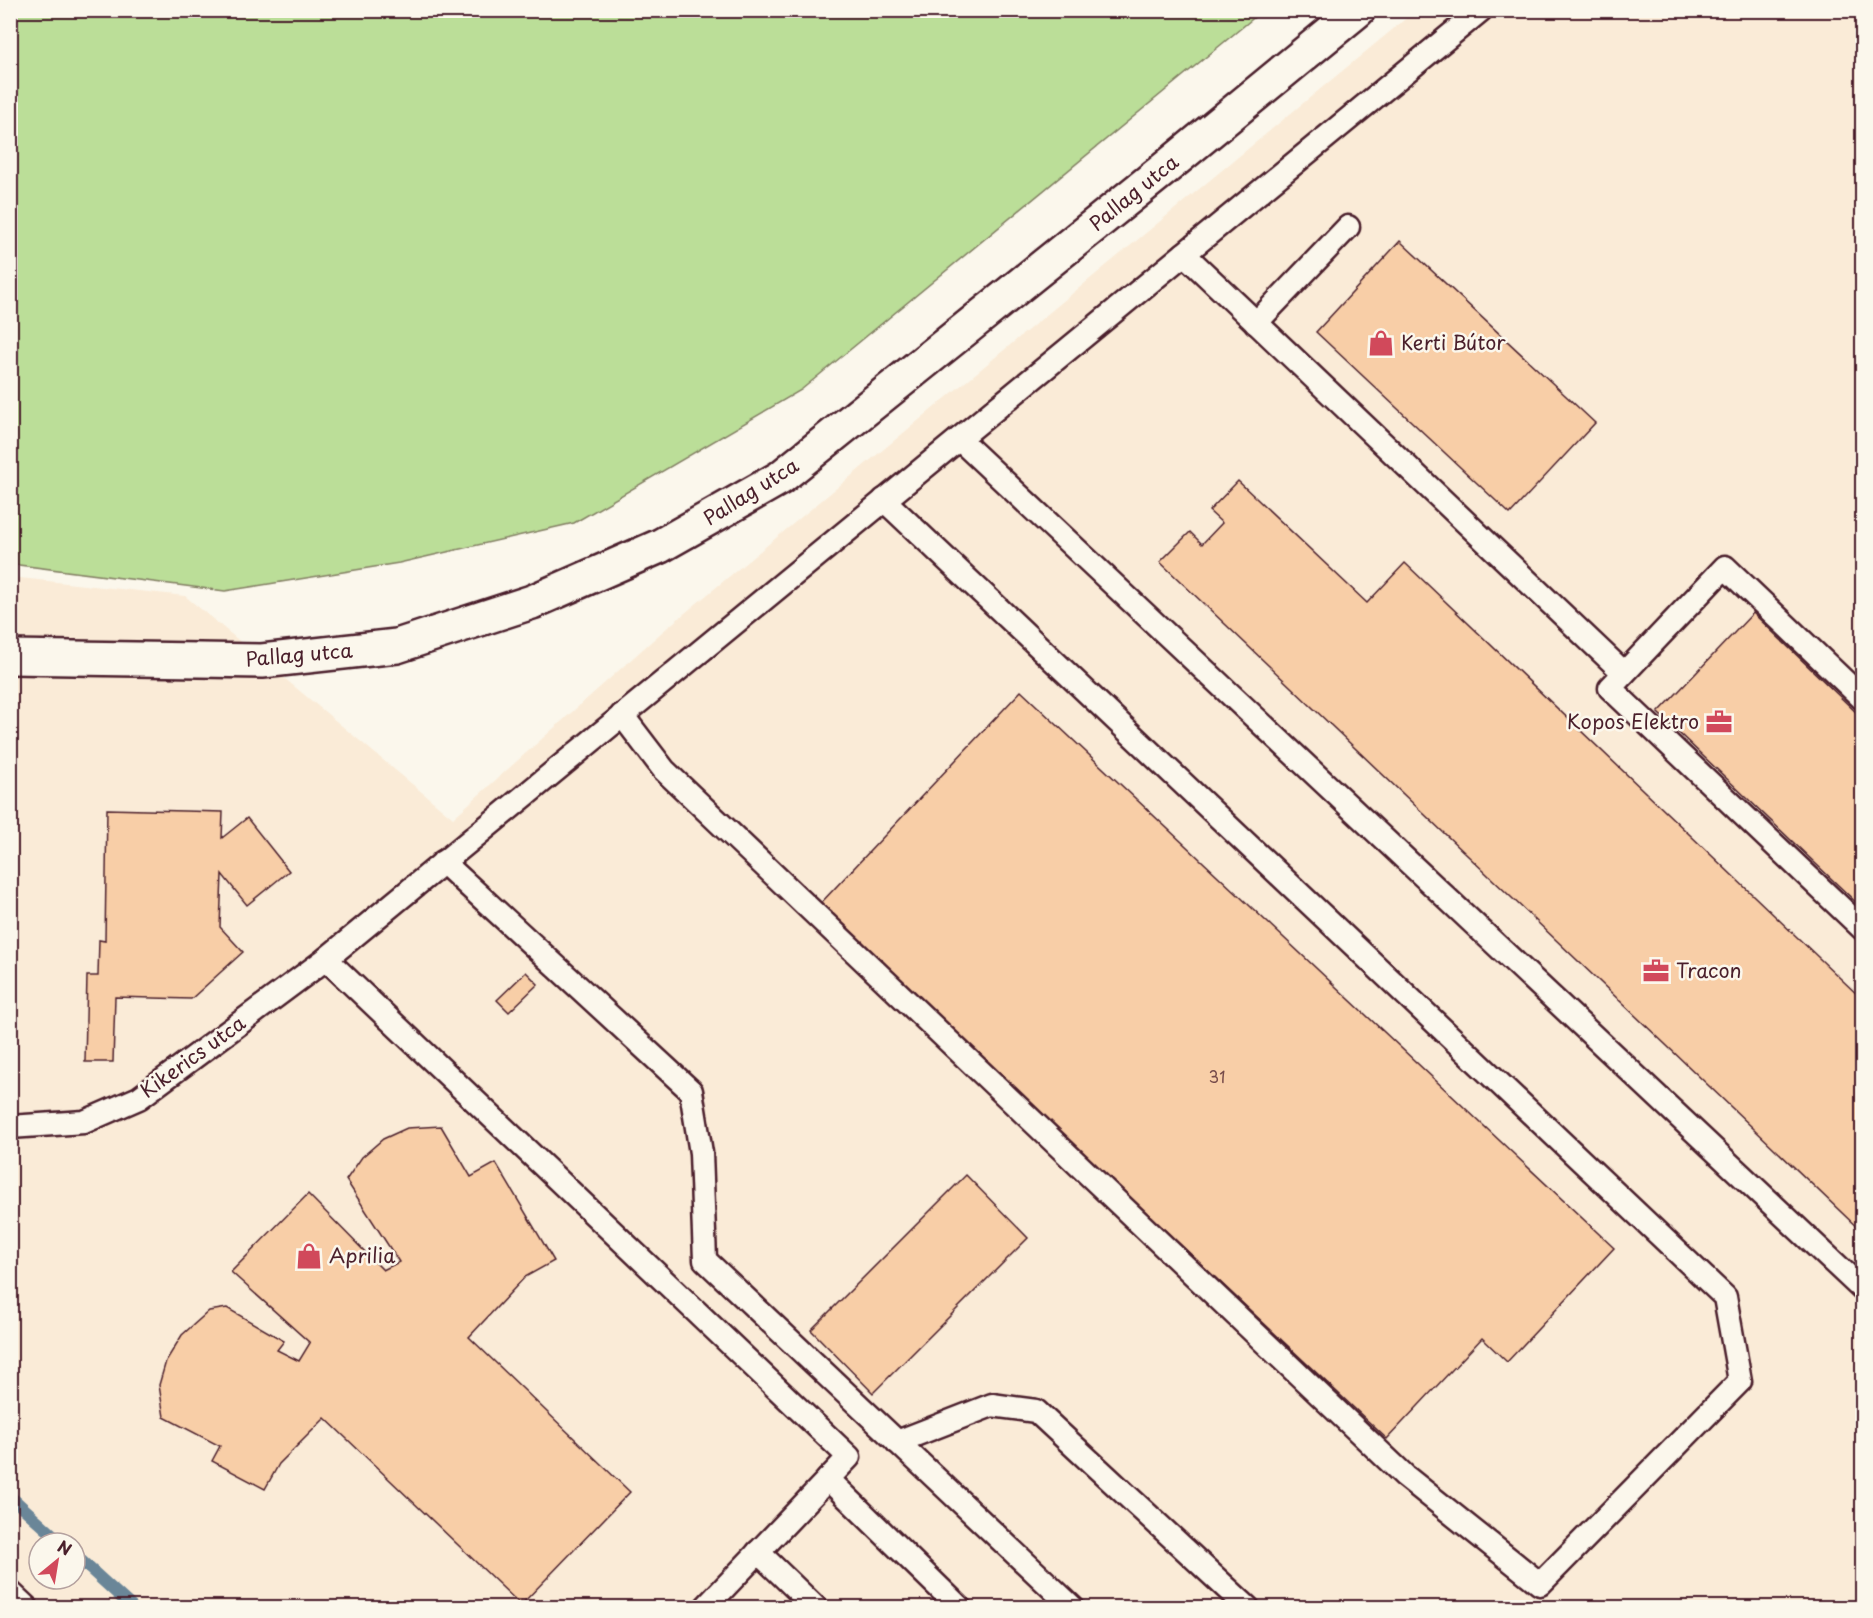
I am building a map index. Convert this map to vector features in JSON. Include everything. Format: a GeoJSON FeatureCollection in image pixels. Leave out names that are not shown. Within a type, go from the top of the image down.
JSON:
{"type":"FeatureCollection","features":[{"type":"Feature","properties":{"kind":"street","name":"Pallag utca"},"geometry":{"type":"LineString","coordinates":[[10,657],[262,661],[398,646],[532,602],[660,546],[780,477],[1358,10]]}},
{"type":"Feature","properties":{"kind":"lane"},"geometry":{"type":"LineString","coordinates":[[705,1608],[849,1457],[326,959],[1481,10]]}},
{"type":"Feature","properties":{"kind":"lane"},"geometry":{"type":"LineString","coordinates":[[1256,323],[1348,226]]}},
{"type":"Feature","properties":{"kind":"lane"},"geometry":{"type":"LineString","coordinates":[[1184,254],[1624,673]]}},
{"type":"Feature","properties":{"kind":"lane"},"geometry":{"type":"LineString","coordinates":[[959,439],[1863,1288]]}},
{"type":"Feature","properties":{"kind":"lane"},"geometry":{"type":"LineString","coordinates":[[622,716],[664,770],[1405,1476],[1540,1584],[1740,1381],[1725,1297],[884,501]]}},
{"type":"Feature","properties":{"kind":"lane"},"geometry":{"type":"LineString","coordinates":[[1863,698],[1725,567],[1610,688],[1863,928]]}},
{"type":"Feature","properties":{"kind":"lane"},"geometry":{"type":"LineString","coordinates":[[443,862],[691,1091],[701,1153],[705,1260],[1073,1608]]}},
{"type":"Feature","properties":{"kind":"lane","name":"Kikerics utca"},"geometry":{"type":"LineString","coordinates":[[10,1127],[84,1122],[139,1098],[326,959]]}},
{"type":"Feature","properties":{"kind":"lane"},"geometry":{"type":"LineString","coordinates":[[897,1442],[992,1405],[1036,1411],[1248,1608]]}},
{"type":"Feature","properties":{"kind":"lane"},"geometry":{"type":"LineString","coordinates":[[828,1479],[960,1608]]}},
{"type":"Feature","properties":{"kind":"lane"},"geometry":{"type":"LineString","coordinates":[[758,1552],[816,1608]]}},
{"type":"Feature","properties":{"kind":"lane"},"geometry":{"type":"LineString","coordinates":[[10,1592],[27,1608]]}},
{"type":"Feature","properties":{"kind":"shaded area"},"geometry":{"type":"Polygon","coordinates":[[[1415,11],[1862,11],[1862,1607],[11,1608],[11,577],[185,596],[453,818],[662,632],[1415,11]]]}},
{"type":"Feature","properties":{"kind":"green space"},"geometry":{"type":"Polygon","coordinates":[[[11,10],[1262,11],[801,390],[574,523],[399,563],[225,591],[11,564],[11,10]]]}},
{"type":"Feature","properties":{"kind":"building"},"geometry":{"type":"Polygon","coordinates":[[[1400,241],[1595,423],[1510,514],[1316,332],[1400,241]]]}},
{"type":"Feature","properties":{"kind":"building"},"geometry":{"type":"Polygon","coordinates":[[[1238,481],[1367,603],[1405,563],[1862,999],[1862,1232],[1160,562],[1190,532],[1202,544],[1222,523],[1209,511],[1238,481]]]}},
{"type":"Feature","properties":{"kind":"building"},"geometry":{"type":"Polygon","coordinates":[[[1753,613],[1862,718],[1862,908],[1658,713],[1753,613]]]}},
{"type":"Feature","properties":{"kind":"building"},"geometry":{"type":"Polygon","coordinates":[[[1021,691],[1614,1248],[1507,1362],[1482,1338],[1387,1439],[819,905],[1021,691]]]}},
{"type":"Feature","properties":{"kind":"building"},"geometry":{"type":"Polygon","coordinates":[[[107,809],[223,812],[222,838],[247,818],[289,871],[247,905],[222,874],[220,927],[243,952],[191,999],[115,997],[113,1062],[85,1062],[87,976],[98,976],[99,940],[105,941],[107,809]]]}},
{"type":"Feature","properties":{"kind":"building"},"geometry":{"type":"Polygon","coordinates":[[[526,972],[538,984],[509,1012],[497,1000],[526,972]]]}},
{"type":"Feature","properties":{"kind":"building"},"geometry":{"type":"Polygon","coordinates":[[[441,1126],[471,1177],[496,1163],[554,1261],[525,1277],[469,1337],[630,1492],[521,1605],[325,1418],[279,1464],[265,1489],[212,1461],[220,1446],[164,1417],[159,1385],[166,1361],[182,1335],[209,1311],[227,1308],[284,1341],[277,1350],[299,1361],[310,1343],[231,1272],[308,1194],[383,1270],[399,1262],[346,1180],[362,1157],[383,1139],[407,1128],[441,1126]]]}},
{"type":"Feature","properties":{"kind":"building"},"geometry":{"type":"Polygon","coordinates":[[[966,1175],[1028,1238],[873,1393],[811,1330],[966,1175]]]}},
{"type":"Feature","properties":{"kind":"waterway"},"geometry":{"type":"LineString","coordinates":[[10,1496],[49,1531]]}},
{"type":"Feature","properties":{"kind":"waterway"},"geometry":{"type":"LineString","coordinates":[[87,1566],[133,1608]]}},
{"type":"Feature","properties":{"kind":"place","name":"Kerti Bútor"},"geometry":{"type":"Point","coordinates":[1381,343]}},
{"type":"Feature","properties":{"kind":"place","name":"Kopos Elektro"},"geometry":{"type":"Point","coordinates":[1719,722]}},
{"type":"Feature","properties":{"kind":"place","name":"Tracon"},"geometry":{"type":"Point","coordinates":[1656,971]}},
{"type":"Feature","properties":{"kind":"place","name":"Aprilia"},"geometry":{"type":"Point","coordinates":[309,1256]}}]}
